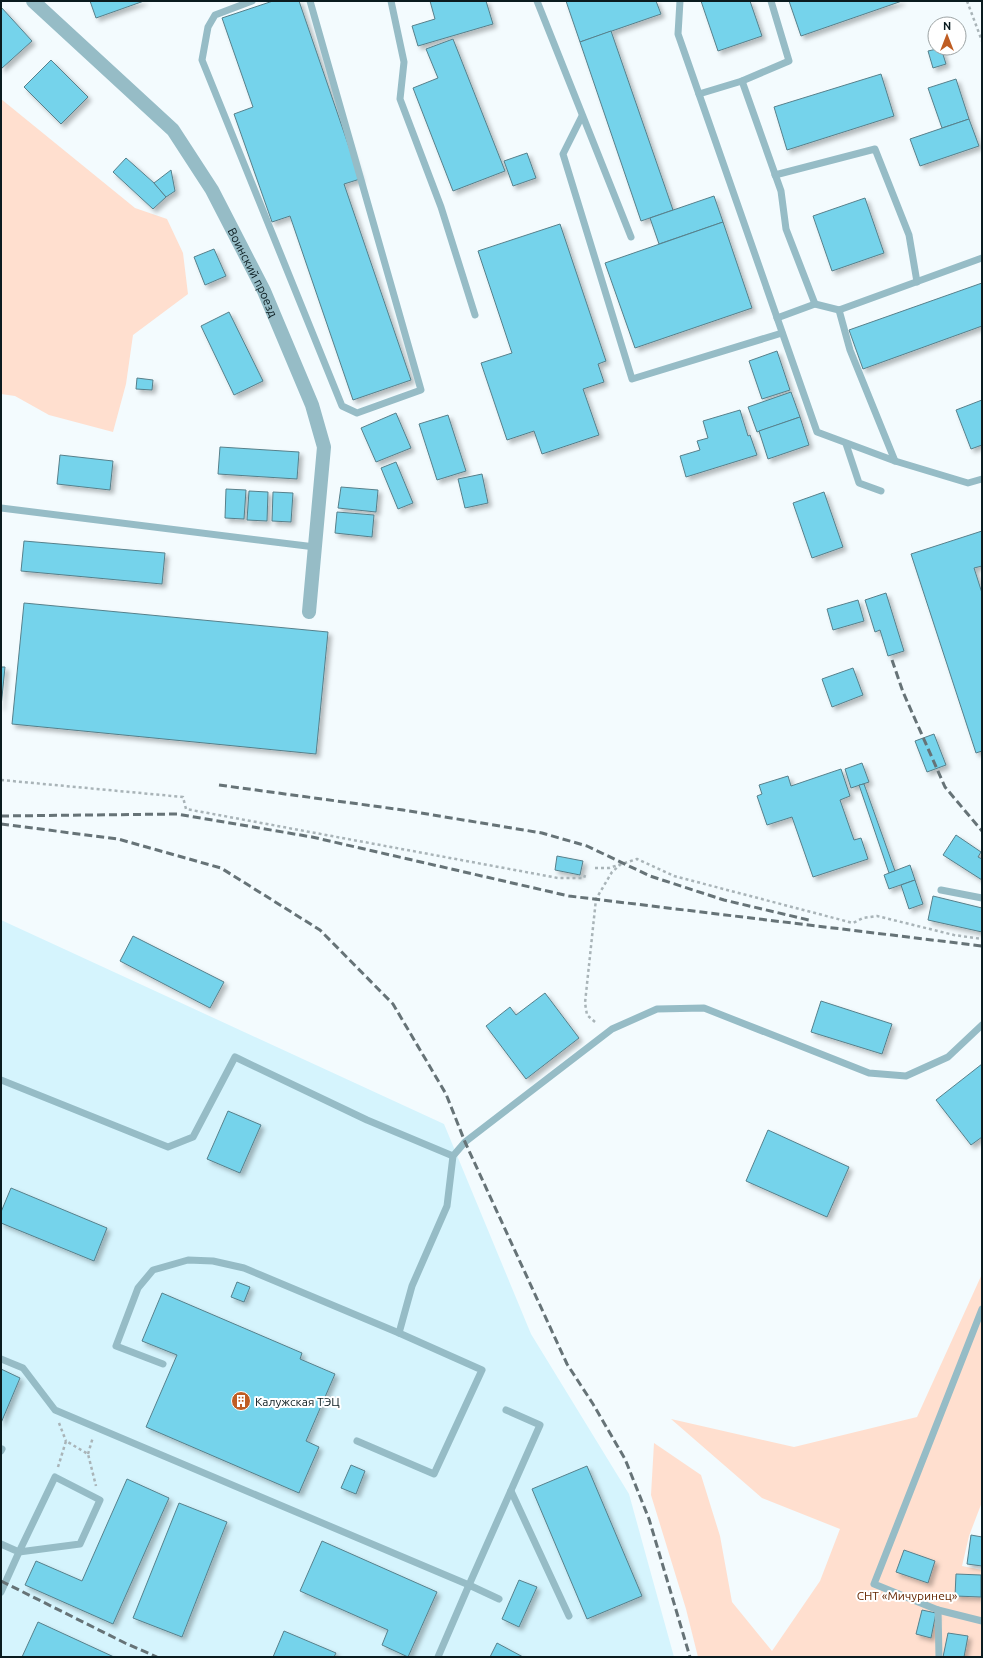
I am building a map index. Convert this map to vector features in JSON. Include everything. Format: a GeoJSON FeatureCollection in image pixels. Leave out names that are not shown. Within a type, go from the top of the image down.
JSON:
{"type":"FeatureCollection","features":[{"type":"Feature","properties":{"kind":"street","name":"Воинский проезд"},"geometry":{"type":"LineString","coordinates":[[33,1],[173,130],[212,190],[264,291],[312,405],[324,447],[309,612]]}},
{"type":"Feature","properties":{"kind":"lane"},"geometry":{"type":"LineString","coordinates":[[252,1],[215,15],[208,27],[202,60],[342,406],[356,414],[421,390],[310,1]]}},
{"type":"Feature","properties":{"kind":"lane"},"geometry":{"type":"LineString","coordinates":[[391,1],[404,62],[400,98],[441,207],[475,315]]}},
{"type":"Feature","properties":{"kind":"lane"},"geometry":{"type":"LineString","coordinates":[[537,1],[631,237]]}},
{"type":"Feature","properties":{"kind":"lane"},"geometry":{"type":"LineString","coordinates":[[680,1],[678,34],[817,432],[895,462],[968,483],[982,479]]}},
{"type":"Feature","properties":{"kind":"lane"},"geometry":{"type":"LineString","coordinates":[[699,94],[742,81],[789,61],[771,1]]}},
{"type":"Feature","properties":{"kind":"lane"},"geometry":{"type":"LineString","coordinates":[[742,81],[781,191],[786,229],[815,304]]}},
{"type":"Feature","properties":{"kind":"lane"},"geometry":{"type":"LineString","coordinates":[[582,116],[564,154],[632,379],[782,333]]}},
{"type":"Feature","properties":{"kind":"lane"},"geometry":{"type":"LineString","coordinates":[[776,175],[875,149],[909,235],[917,282]]}},
{"type":"Feature","properties":{"kind":"lane"},"geometry":{"type":"LineString","coordinates":[[777,318],[815,304],[839,310],[982,258]]}},
{"type":"Feature","properties":{"kind":"lane"},"geometry":{"type":"LineString","coordinates":[[839,310],[850,350],[895,462]]}},
{"type":"Feature","properties":{"kind":"lane"},"geometry":{"type":"LineString","coordinates":[[846,444],[860,482],[881,492]]}},
{"type":"Feature","properties":{"kind":"lane"},"geometry":{"type":"LineString","coordinates":[[1,508],[315,548]]}},
{"type":"Feature","properties":{"kind":"lane"},"geometry":{"type":"LineString","coordinates":[[941,890],[982,898]]}},
{"type":"Feature","properties":{"kind":"lane"},"geometry":{"type":"LineString","coordinates":[[399,1333],[412,1286],[447,1206],[453,1156],[465,1142],[612,1030],[658,1009],[704,1008],[869,1073],[906,1076],[948,1057],[982,1025]]}},
{"type":"Feature","properties":{"kind":"lane"},"geometry":{"type":"LineString","coordinates":[[1,1080],[168,1147],[193,1137],[235,1057],[367,1120],[453,1156]]}},
{"type":"Feature","properties":{"kind":"lane"},"geometry":{"type":"LineString","coordinates":[[163,1364],[116,1346],[138,1288],[149,1274],[153,1270],[188,1260],[213,1261],[244,1268],[399,1333],[482,1370],[434,1474],[357,1442]]}},
{"type":"Feature","properties":{"kind":"lane"},"geometry":{"type":"LineString","coordinates":[[982,1309],[874,1584],[938,1610],[982,1621]]}},
{"type":"Feature","properties":{"kind":"lane"},"geometry":{"type":"LineString","coordinates":[[1,1359],[23,1368],[55,1410],[470,1585],[499,1599]]}},
{"type":"Feature","properties":{"kind":"lane"},"geometry":{"type":"LineString","coordinates":[[438,1657],[540,1425],[506,1410]]}},
{"type":"Feature","properties":{"kind":"lane"},"geometry":{"type":"LineString","coordinates":[[1,1544],[19,1552],[80,1544],[100,1500],[55,1477],[19,1552],[1,1592]]}},
{"type":"Feature","properties":{"kind":"lane"},"geometry":{"type":"LineString","coordinates":[[511,1491],[569,1616]]}},
{"type":"Feature","properties":{"kind":"lane"},"geometry":{"type":"LineString","coordinates":[[938,1610],[939,1657]]}},
{"type":"Feature","properties":{"kind":"path"},"geometry":{"type":"LineString","coordinates":[[967,1],[982,41]]}},
{"type":"Feature","properties":{"kind":"path"},"geometry":{"type":"LineString","coordinates":[[1,780],[183,797],[186,809],[558,878],[584,878],[585,875]]}},
{"type":"Feature","properties":{"kind":"path"},"geometry":{"type":"LineString","coordinates":[[595,868],[609,868],[637,859],[674,876],[853,923],[863,918],[877,916],[954,935],[982,939]]}},
{"type":"Feature","properties":{"kind":"path"},"geometry":{"type":"LineString","coordinates":[[595,1022],[587,1015],[585,1003],[596,899],[612,872],[623,863]]}},
{"type":"Feature","properties":{"kind":"path"},"geometry":{"type":"LineString","coordinates":[[96,1428],[88,1454],[100,1500]]}},
{"type":"Feature","properties":{"kind":"path"},"geometry":{"type":"LineString","coordinates":[[55,1477],[66,1442],[88,1454]]}},
{"type":"Feature","properties":{"kind":"shaded area"},"geometry":{"type":"Polygon","coordinates":[[[1,920],[444,1124],[531,1334],[629,1494],[674,1657],[1,1657],[1,920]]]}},
{"type":"Feature","properties":{"kind":"green space"},"geometry":{"type":"Polygon","coordinates":[[[1,99],[135,208],[167,219],[183,253],[188,294],[133,335],[126,384],[113,432],[49,415],[15,396],[1,394],[1,99]]]}},
{"type":"Feature","properties":{"kind":"green space","name":"СНТ «Мичуринец»"},"geometry":{"type":"Polygon","coordinates":[[[982,1274],[982,1502],[969,1536],[962,1566],[982,1570],[982,1657],[698,1657],[686,1609],[651,1495],[654,1443],[701,1475],[720,1536],[732,1602],[772,1651],[820,1581],[840,1529],[762,1498],[671,1419],[794,1447],[917,1417],[982,1274]]]}},
{"type":"Feature","properties":{"kind":"building"},"geometry":{"type":"Polygon","coordinates":[[[90,1],[144,1],[96,18],[90,1]]]}},
{"type":"Feature","properties":{"kind":"building"},"geometry":{"type":"Polygon","coordinates":[[[273,1],[299,1],[360,179],[344,184],[411,380],[353,400],[290,216],[272,222],[234,114],[253,107],[222,18],[273,1]]]}},
{"type":"Feature","properties":{"kind":"building"},"geometry":{"type":"Polygon","coordinates":[[[430,1],[486,1],[493,24],[418,46],[412,26],[435,19],[430,1]]]}},
{"type":"Feature","properties":{"kind":"building"},"geometry":{"type":"Polygon","coordinates":[[[566,1],[656,1],[661,14],[580,42],[566,1]]]}},
{"type":"Feature","properties":{"kind":"building"},"geometry":{"type":"Polygon","coordinates":[[[701,1],[750,1],[762,36],[718,51],[701,1]]]}},
{"type":"Feature","properties":{"kind":"building"},"geometry":{"type":"Polygon","coordinates":[[[789,1],[902,1],[801,36],[789,1]]]}},
{"type":"Feature","properties":{"kind":"building"},"geometry":{"type":"Polygon","coordinates":[[[1,7],[32,41],[1,69],[1,7]]]}},
{"type":"Feature","properties":{"kind":"building"},"geometry":{"type":"Polygon","coordinates":[[[611,31],[673,210],[641,221],[580,42],[611,31]]]}},
{"type":"Feature","properties":{"kind":"building"},"geometry":{"type":"Polygon","coordinates":[[[453,39],[505,171],[453,191],[413,88],[438,78],[426,49],[453,39]]]}},
{"type":"Feature","properties":{"kind":"building"},"geometry":{"type":"Polygon","coordinates":[[[929,56],[944,56],[946,64],[933,68],[929,56]]]}},
{"type":"Feature","properties":{"kind":"building"},"geometry":{"type":"Polygon","coordinates":[[[51,60],[88,97],[61,124],[24,87],[51,60]]]}},
{"type":"Feature","properties":{"kind":"building"},"geometry":{"type":"Polygon","coordinates":[[[881,74],[894,116],[787,150],[774,107],[881,74]]]}},
{"type":"Feature","properties":{"kind":"building"},"geometry":{"type":"Polygon","coordinates":[[[956,79],[969,119],[942,128],[928,88],[956,79]]]}},
{"type":"Feature","properties":{"kind":"building"},"geometry":{"type":"Polygon","coordinates":[[[969,119],[979,146],[920,166],[910,139],[969,119]]]}},
{"type":"Feature","properties":{"kind":"building"},"geometry":{"type":"Polygon","coordinates":[[[527,153],[536,178],[513,186],[504,161],[527,153]]]}},
{"type":"Feature","properties":{"kind":"building"},"geometry":{"type":"Polygon","coordinates":[[[126,158],[154,183],[166,197],[153,209],[113,172],[126,158]]]}},
{"type":"Feature","properties":{"kind":"building"},"geometry":{"type":"Polygon","coordinates":[[[171,170],[175,191],[166,197],[154,183],[171,170]]]}},
{"type":"Feature","properties":{"kind":"building"},"geometry":{"type":"Polygon","coordinates":[[[714,196],[723,222],[659,244],[650,218],[714,196]]]}},
{"type":"Feature","properties":{"kind":"building"},"geometry":{"type":"Polygon","coordinates":[[[865,198],[884,253],[832,271],[813,216],[865,198]]]}},
{"type":"Feature","properties":{"kind":"building"},"geometry":{"type":"Polygon","coordinates":[[[723,222],[752,308],[635,348],[605,263],[723,222]]]}},
{"type":"Feature","properties":{"kind":"building"},"geometry":{"type":"Polygon","coordinates":[[[560,224],[606,361],[598,364],[604,382],[583,389],[599,435],[542,454],[534,431],[507,440],[481,363],[512,353],[478,251],[560,224]]]}},
{"type":"Feature","properties":{"kind":"building"},"geometry":{"type":"Polygon","coordinates":[[[214,249],[226,276],[205,285],[194,257],[214,249]]]}},
{"type":"Feature","properties":{"kind":"building"},"geometry":{"type":"Polygon","coordinates":[[[982,283],[982,326],[863,369],[849,330],[982,283]]]}},
{"type":"Feature","properties":{"kind":"building"},"geometry":{"type":"Polygon","coordinates":[[[229,312],[263,381],[234,395],[201,326],[229,312]]]}},
{"type":"Feature","properties":{"kind":"building"},"geometry":{"type":"Polygon","coordinates":[[[777,351],[790,390],[762,399],[749,361],[777,351]]]}},
{"type":"Feature","properties":{"kind":"building"},"geometry":{"type":"Polygon","coordinates":[[[137,378],[153,380],[152,390],[136,389],[137,378]]]}},
{"type":"Feature","properties":{"kind":"building"},"geometry":{"type":"Polygon","coordinates":[[[791,392],[800,417],[757,432],[748,407],[791,392]]]}},
{"type":"Feature","properties":{"kind":"building"},"geometry":{"type":"Polygon","coordinates":[[[982,400],[982,445],[971,449],[956,410],[982,400]]]}},
{"type":"Feature","properties":{"kind":"building"},"geometry":{"type":"Polygon","coordinates":[[[740,410],[748,436],[750,435],[757,455],[686,477],[680,456],[700,450],[697,441],[708,438],[703,421],[740,410]]]}},
{"type":"Feature","properties":{"kind":"building"},"geometry":{"type":"Polygon","coordinates":[[[396,413],[411,448],[376,462],[361,428],[396,413]]]}},
{"type":"Feature","properties":{"kind":"building"},"geometry":{"type":"Polygon","coordinates":[[[448,415],[466,471],[437,480],[419,424],[448,415]]]}},
{"type":"Feature","properties":{"kind":"building"},"geometry":{"type":"Polygon","coordinates":[[[800,417],[809,445],[768,459],[759,431],[800,417]]]}},
{"type":"Feature","properties":{"kind":"building"},"geometry":{"type":"Polygon","coordinates":[[[220,447],[299,452],[297,479],[218,474],[220,447]]]}},
{"type":"Feature","properties":{"kind":"building"},"geometry":{"type":"Polygon","coordinates":[[[60,455],[113,461],[110,490],[57,484],[60,455]]]}},
{"type":"Feature","properties":{"kind":"building"},"geometry":{"type":"Polygon","coordinates":[[[396,462],[413,503],[398,509],[381,468],[396,462]]]}},
{"type":"Feature","properties":{"kind":"building"},"geometry":{"type":"Polygon","coordinates":[[[482,474],[488,503],[465,508],[458,479],[482,474]]]}},
{"type":"Feature","properties":{"kind":"building"},"geometry":{"type":"Polygon","coordinates":[[[341,487],[378,490],[376,512],[338,508],[341,487]]]}},
{"type":"Feature","properties":{"kind":"building"},"geometry":{"type":"Polygon","coordinates":[[[226,489],[246,490],[244,519],[225,518],[226,489]]]}},
{"type":"Feature","properties":{"kind":"building"},"geometry":{"type":"Polygon","coordinates":[[[249,491],[268,492],[267,521],[247,520],[249,491]]]}},
{"type":"Feature","properties":{"kind":"building"},"geometry":{"type":"Polygon","coordinates":[[[273,492],[293,493],[291,522],[272,521],[273,492]]]}},
{"type":"Feature","properties":{"kind":"building"},"geometry":{"type":"Polygon","coordinates":[[[824,492],[843,547],[812,558],[793,503],[824,492]]]}},
{"type":"Feature","properties":{"kind":"building"},"geometry":{"type":"Polygon","coordinates":[[[337,512],[374,515],[372,537],[335,533],[337,512]]]}},
{"type":"Feature","properties":{"kind":"building"},"geometry":{"type":"Polygon","coordinates":[[[982,531],[982,566],[974,568],[982,593],[982,751],[976,753],[911,554],[982,531]]]}},
{"type":"Feature","properties":{"kind":"building"},"geometry":{"type":"Polygon","coordinates":[[[24,541],[165,553],[162,584],[21,571],[24,541]]]}},
{"type":"Feature","properties":{"kind":"building"},"geometry":{"type":"Polygon","coordinates":[[[886,593],[904,651],[888,656],[880,630],[875,632],[865,600],[886,593]]]}},
{"type":"Feature","properties":{"kind":"building"},"geometry":{"type":"Polygon","coordinates":[[[858,600],[864,621],[833,630],[827,609],[858,600]]]}},
{"type":"Feature","properties":{"kind":"building"},"geometry":{"type":"Polygon","coordinates":[[[24,603],[328,632],[316,754],[12,724],[24,603]]]}},
{"type":"Feature","properties":{"kind":"building"},"geometry":{"type":"Polygon","coordinates":[[[1,667],[5,667],[1,707],[1,667]]]}},
{"type":"Feature","properties":{"kind":"building"},"geometry":{"type":"Polygon","coordinates":[[[853,668],[863,695],[832,707],[822,679],[853,668]]]}},
{"type":"Feature","properties":{"kind":"building"},"geometry":{"type":"Polygon","coordinates":[[[934,734],[946,765],[927,772],[915,741],[934,734]]]}},
{"type":"Feature","properties":{"kind":"building"},"geometry":{"type":"Polygon","coordinates":[[[862,763],[869,782],[851,788],[845,769],[862,763]]]}},
{"type":"Feature","properties":{"kind":"building"},"geometry":{"type":"Polygon","coordinates":[[[841,769],[850,796],[840,800],[854,840],[861,838],[868,859],[813,877],[792,817],[767,825],[757,796],[762,794],[759,785],[788,776],[791,786],[841,769]]]}},
{"type":"Feature","properties":{"kind":"building"},"geometry":{"type":"Polygon","coordinates":[[[864,784],[895,871],[889,873],[859,785],[864,784]]]}},
{"type":"Feature","properties":{"kind":"building"},"geometry":{"type":"Polygon","coordinates":[[[956,835],[981,852],[978,857],[982,859],[982,880],[943,855],[956,835]]]}},
{"type":"Feature","properties":{"kind":"building"},"geometry":{"type":"Polygon","coordinates":[[[557,856],[583,861],[580,875],[555,870],[557,856]]]}},
{"type":"Feature","properties":{"kind":"building"},"geometry":{"type":"Polygon","coordinates":[[[910,865],[915,880],[889,889],[884,875],[910,865]]]}},
{"type":"Feature","properties":{"kind":"building"},"geometry":{"type":"Polygon","coordinates":[[[915,880],[923,904],[909,909],[901,885],[915,880]]]}},
{"type":"Feature","properties":{"kind":"building"},"geometry":{"type":"Polygon","coordinates":[[[933,896],[982,908],[982,932],[928,920],[933,896]]]}},
{"type":"Feature","properties":{"kind":"building"},"geometry":{"type":"Polygon","coordinates":[[[133,936],[224,982],[210,1008],[120,961],[133,936]]]}},
{"type":"Feature","properties":{"kind":"building"},"geometry":{"type":"Polygon","coordinates":[[[545,993],[579,1038],[526,1079],[486,1026],[510,1007],[516,1015],[545,993]]]}},
{"type":"Feature","properties":{"kind":"building"},"geometry":{"type":"Polygon","coordinates":[[[821,1001],[892,1024],[882,1054],[811,1032],[821,1001]]]}},
{"type":"Feature","properties":{"kind":"building"},"geometry":{"type":"Polygon","coordinates":[[[982,1064],[982,1137],[971,1145],[936,1100],[982,1064]]]}},
{"type":"Feature","properties":{"kind":"building"},"geometry":{"type":"Polygon","coordinates":[[[228,1111],[261,1125],[240,1173],[207,1159],[228,1111]]]}},
{"type":"Feature","properties":{"kind":"building"},"geometry":{"type":"Polygon","coordinates":[[[768,1130],[849,1167],[827,1217],[746,1181],[768,1130]]]}},
{"type":"Feature","properties":{"kind":"building"},"geometry":{"type":"Polygon","coordinates":[[[11,1188],[107,1228],[94,1261],[1,1223],[1,1212],[11,1188]]]}},
{"type":"Feature","properties":{"kind":"building"},"geometry":{"type":"Polygon","coordinates":[[[237,1282],[250,1287],[244,1302],[231,1297],[237,1282]]]}},
{"type":"Feature","properties":{"kind":"building","name":"Калужская ТЭЦ"},"geometry":{"type":"Polygon","coordinates":[[[162,1293],[302,1353],[300,1359],[335,1374],[306,1441],[319,1447],[299,1493],[146,1427],[177,1355],[142,1341],[162,1293]]]}},
{"type":"Feature","properties":{"kind":"building"},"geometry":{"type":"Polygon","coordinates":[[[1,1369],[20,1378],[1,1423],[1,1369]]]}},
{"type":"Feature","properties":{"kind":"building"},"geometry":{"type":"Polygon","coordinates":[[[351,1465],[365,1471],[356,1494],[341,1488],[351,1465]]]}},
{"type":"Feature","properties":{"kind":"building"},"geometry":{"type":"Polygon","coordinates":[[[587,1466],[642,1596],[587,1619],[532,1489],[587,1466]]]}},
{"type":"Feature","properties":{"kind":"building"},"geometry":{"type":"Polygon","coordinates":[[[127,1479],[169,1498],[113,1624],[25,1585],[36,1561],[82,1581],[127,1479]]]}},
{"type":"Feature","properties":{"kind":"building"},"geometry":{"type":"Polygon","coordinates":[[[179,1503],[227,1522],[182,1637],[133,1618],[179,1503]]]}},
{"type":"Feature","properties":{"kind":"building"},"geometry":{"type":"Polygon","coordinates":[[[971,1535],[982,1537],[982,1566],[967,1564],[971,1535]]]}},
{"type":"Feature","properties":{"kind":"building"},"geometry":{"type":"Polygon","coordinates":[[[322,1541],[437,1592],[408,1657],[382,1645],[388,1630],[300,1591],[322,1541]]]}},
{"type":"Feature","properties":{"kind":"building"},"geometry":{"type":"Polygon","coordinates":[[[904,1550],[935,1561],[928,1583],[896,1572],[904,1550]]]}},
{"type":"Feature","properties":{"kind":"building"},"geometry":{"type":"Polygon","coordinates":[[[956,1574],[981,1575],[981,1597],[955,1596],[956,1574]]]}},
{"type":"Feature","properties":{"kind":"building"},"geometry":{"type":"Polygon","coordinates":[[[519,1580],[537,1587],[519,1627],[502,1619],[519,1580]]]}},
{"type":"Feature","properties":{"kind":"building"},"geometry":{"type":"Polygon","coordinates":[[[922,1610],[936,1613],[931,1638],[916,1634],[922,1610]]]}},
{"type":"Feature","properties":{"kind":"building"},"geometry":{"type":"Polygon","coordinates":[[[38,1622],[114,1657],[22,1657],[38,1622]]]}},
{"type":"Feature","properties":{"kind":"building"},"geometry":{"type":"Polygon","coordinates":[[[284,1631],[336,1653],[334,1657],[273,1657],[284,1631]]]}},
{"type":"Feature","properties":{"kind":"building"},"geometry":{"type":"Polygon","coordinates":[[[948,1633],[968,1636],[964,1657],[943,1657],[948,1633]]]}},
{"type":"Feature","properties":{"kind":"building"},"geometry":{"type":"Polygon","coordinates":[[[497,1643],[523,1657],[490,1657],[497,1643]]]}},
{"type":"Feature","properties":{"kind":"railway"},"geometry":{"type":"LineString","coordinates":[[892,660],[903,692],[945,787],[982,831]]}},
{"type":"Feature","properties":{"kind":"railway"},"geometry":{"type":"LineString","coordinates":[[219,785],[403,810],[542,833],[587,846],[650,876],[724,900],[809,920]]}},
{"type":"Feature","properties":{"kind":"railway"},"geometry":{"type":"LineString","coordinates":[[1,816],[177,814],[312,837],[569,896],[982,946]]}},
{"type":"Feature","properties":{"kind":"railway"},"geometry":{"type":"LineString","coordinates":[[1,824],[118,839],[221,868],[320,930],[393,1004],[446,1094],[465,1142],[567,1364],[593,1404],[625,1459],[649,1519],[690,1657]]}},
{"type":"Feature","properties":{"kind":"railway"},"geometry":{"type":"LineString","coordinates":[[1,1581],[125,1643],[157,1657]]}},
{"type":"Feature","properties":{"kind":"place","name":"Калужская ТЭЦ"},"geometry":{"type":"Point","coordinates":[241,1401]}}]}
